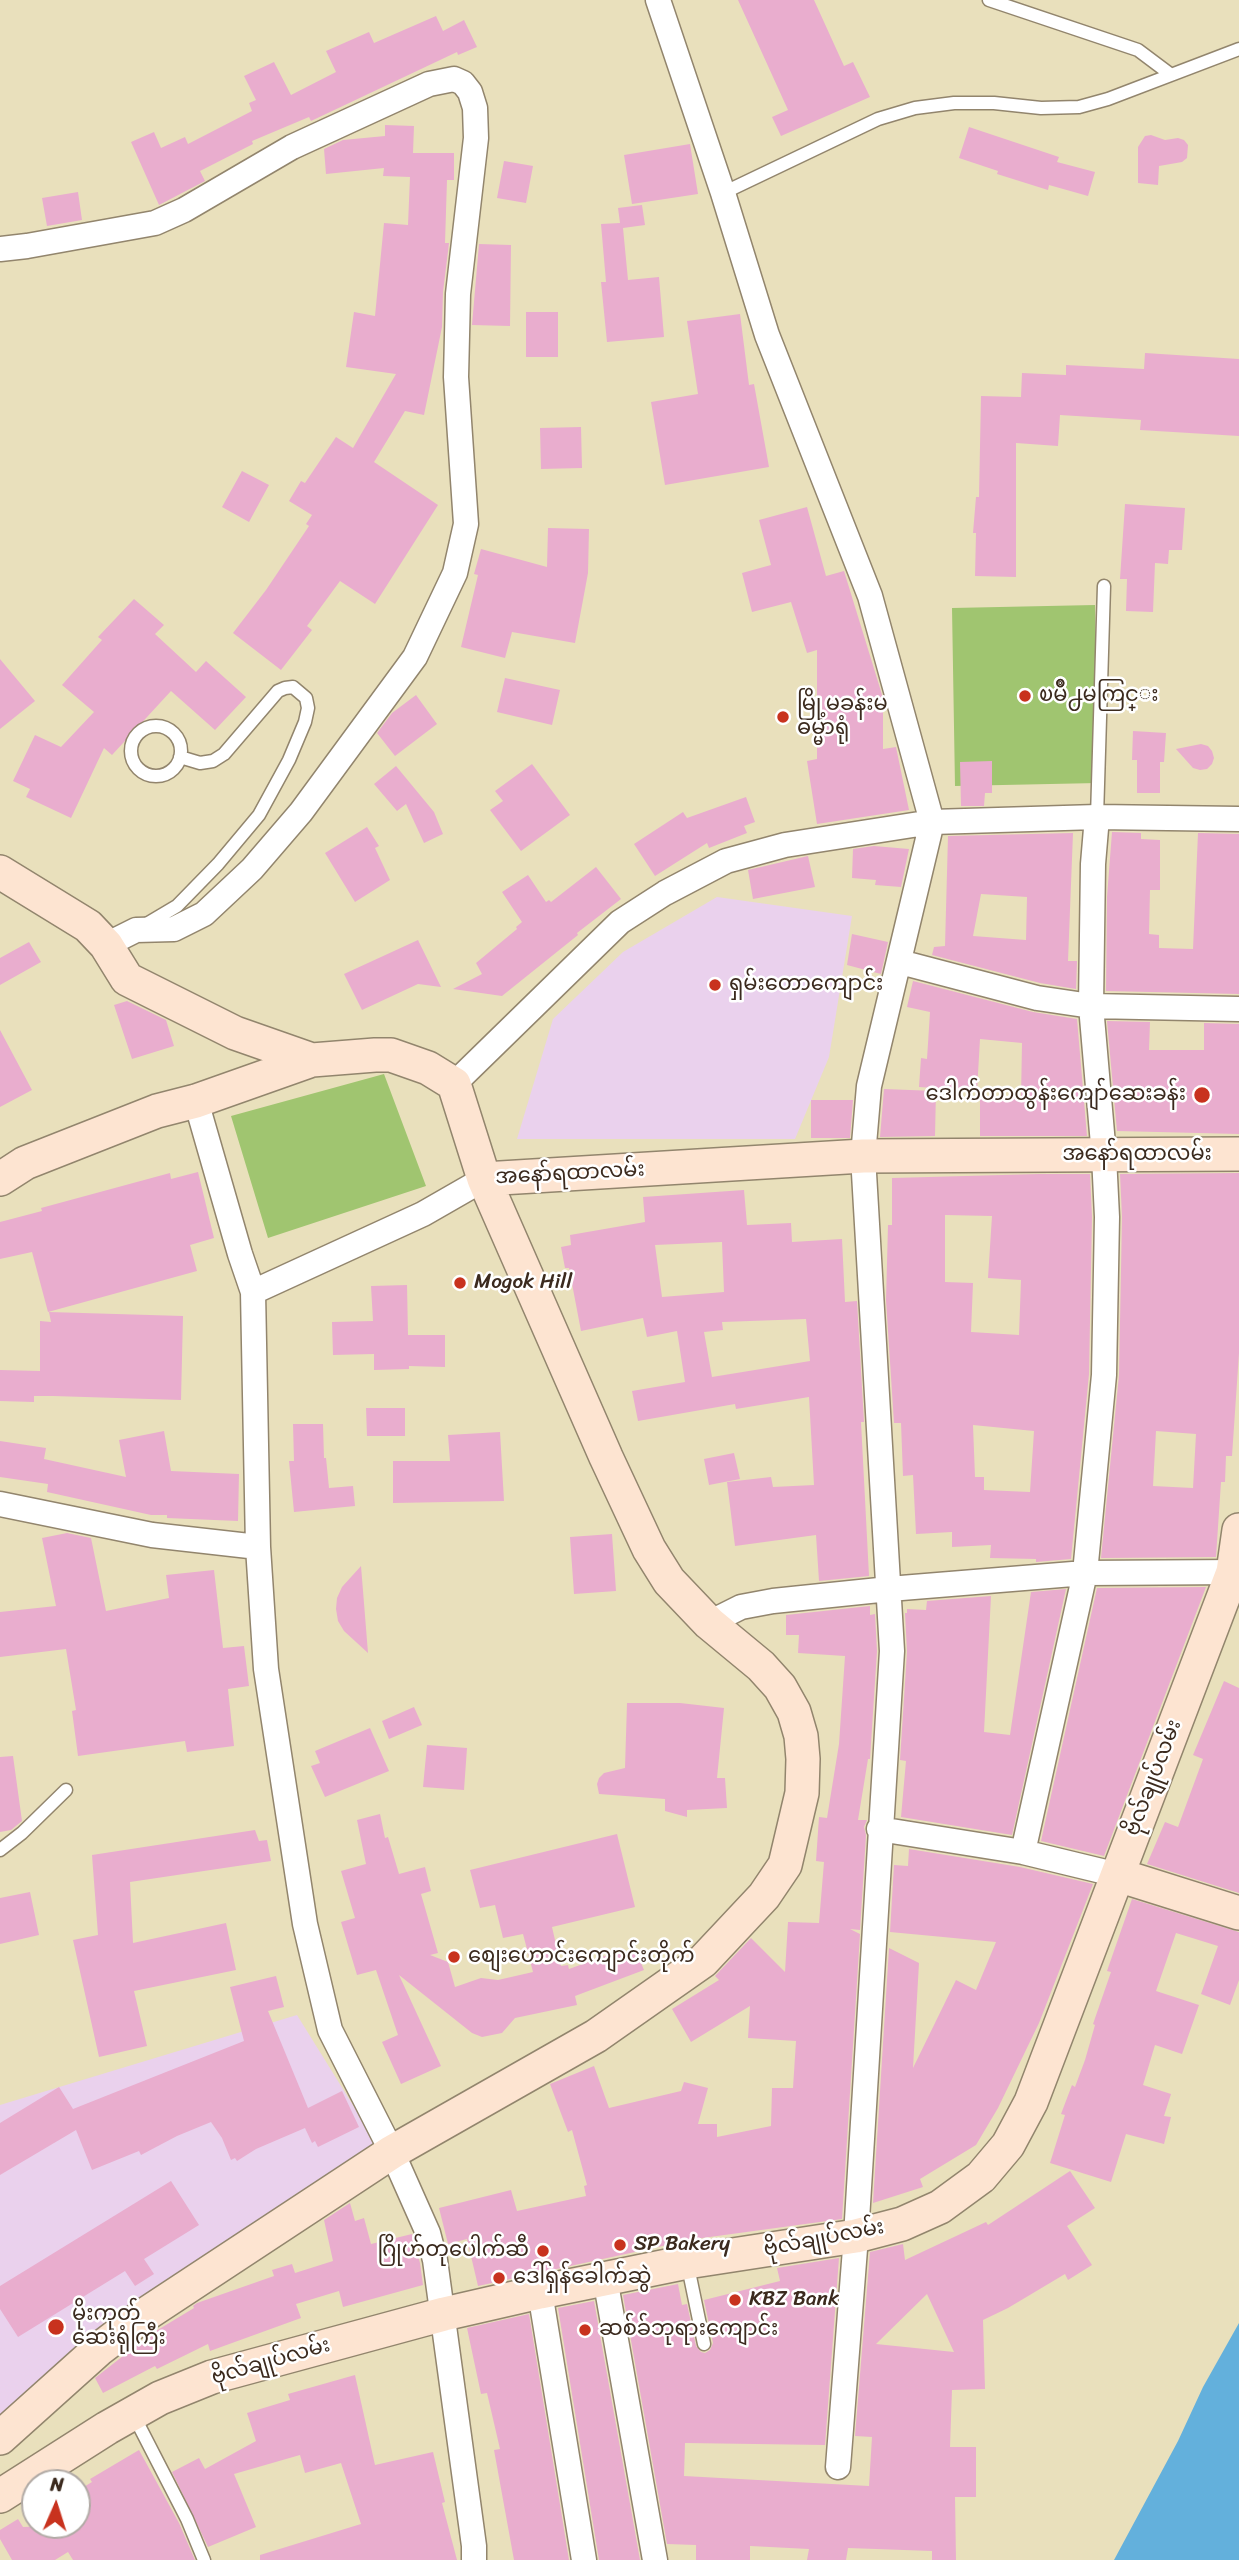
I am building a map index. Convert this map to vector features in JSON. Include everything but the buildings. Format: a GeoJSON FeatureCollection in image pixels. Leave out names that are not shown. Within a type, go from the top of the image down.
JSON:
{"type":"FeatureCollection","features":[{"type":"Feature","properties":{"kind":"street"},"geometry":{"type":"LineString","coordinates":[[658,0],[767,335],[870,596],[932,822],[869,1086],[863,1156],[892,1651],[856,2236],[838,2467]]}},
{"type":"Feature","properties":{"kind":"street"},"geometry":{"type":"LineString","coordinates":[[0,249],[155,223],[184,210],[292,147],[429,84],[454,79],[463,83],[470,92],[475,108],[476,138],[458,294],[456,377],[466,524],[455,573],[415,657],[301,812],[252,869],[204,914],[174,929],[136,930],[106,945]]}},
{"type":"Feature","properties":{"kind":"street"},"geometry":{"type":"LineString","coordinates":[[1023,1852],[1084,1573],[1104,1375],[1107,1217],[1090,1006],[1093,864],[1097,817]]}},
{"type":"Feature","properties":{"kind":"street"},"geometry":{"type":"LineString","coordinates":[[0,1179],[25,1163],[157,1111],[196,1101],[312,1060],[391,1055],[428,1068],[454,1084],[620,922],[665,893],[726,861],[785,845],[932,822],[1097,817],[1239,819]]}},
{"type":"Feature","properties":{"kind":"street"},"geometry":{"type":"LineString","coordinates":[[0,872],[88,926],[106,945],[127,979],[235,1033],[312,1060]]}},
{"type":"Feature","properties":{"kind":"street"},"geometry":{"type":"LineString","coordinates":[[900,962],[1037,998],[1090,1006],[1239,1009]]}},
{"type":"Feature","properties":{"kind":"street","name":"အ‌နော်‌ရထာလမ်း"},"geometry":{"type":"LineString","coordinates":[[454,1084],[484,1179],[863,1156],[1239,1154]]}},
{"type":"Feature","properties":{"kind":"street"},"geometry":{"type":"LineString","coordinates":[[196,1101],[253,1292],[258,1547],[267,1670],[305,1924],[330,2030],[392,2152],[428,2234],[435,2260],[474,2560]]}},
{"type":"Feature","properties":{"kind":"street"},"geometry":{"type":"LineString","coordinates":[[0,2438],[98,2350],[140,2318],[392,2152],[596,2036],[703,1961],[764,1896],[785,1865],[802,1793],[801,1736],[794,1712],[780,1687],[761,1666],[709,1623],[669,1581],[649,1549],[484,1179],[423,1214],[253,1292]]}},
{"type":"Feature","properties":{"kind":"street"},"geometry":{"type":"LineString","coordinates":[[0,1504],[152,1535],[258,1547]]}},
{"type":"Feature","properties":{"kind":"street","name":"ဗိုလ်‌ချုပ်‌လမ်း"},"geometry":{"type":"LineString","coordinates":[[0,2496],[133,2413],[160,2398],[212,2377],[444,2314],[540,2292],[687,2262],[856,2236],[902,2224],[940,2207],[981,2177],[1008,2145],[1031,2102],[1236,1572],[1239,1530]]}},
{"type":"Feature","properties":{"kind":"street"},"geometry":{"type":"LineString","coordinates":[[709,1623],[741,1607],[890,1589],[1084,1573],[1236,1572]]}},
{"type":"Feature","properties":{"kind":"street"},"geometry":{"type":"LineString","coordinates":[[879,1829],[1023,1852],[1118,1875],[1239,1913]]}},
{"type":"Feature","properties":{"kind":"street"},"geometry":{"type":"LineString","coordinates":[[605,2278],[655,2560]]}},
{"type":"Feature","properties":{"kind":"street"},"geometry":{"type":"LineString","coordinates":[[540,2292],[584,2560]]}},
{"type":"Feature","properties":{"kind":"lane"},"geometry":{"type":"LineString","coordinates":[[989,0],[1138,50],[1170,74]]}},
{"type":"Feature","properties":{"kind":"lane"},"geometry":{"type":"LineString","coordinates":[[723,193],[878,120],[915,107],[954,103],[994,103],[1041,108],[1079,107],[1108,99],[1239,48]]}},
{"type":"Feature","properties":{"kind":"lane"},"geometry":{"type":"LineString","coordinates":[[1097,817],[1104,586]]}},
{"type":"Feature","properties":{"kind":"lane"},"geometry":{"type":"LineString","coordinates":[[136,930],[177,906],[218,864],[259,815],[289,760],[305,722],[308,708],[306,698],[293,687],[278,691],[224,754],[213,761],[200,763],[180,757]]}},
{"type":"Feature","properties":{"kind":"lane"},"geometry":{"type":"LineString","coordinates":[[161,727],[174,734],[178,741],[180,757],[177,764],[163,775],[147,774],[134,762],[134,738],[146,728],[161,727]]}},
{"type":"Feature","properties":{"kind":"lane"},"geometry":{"type":"LineString","coordinates":[[0,1850],[22,1833],[66,1790]]}},
{"type":"Feature","properties":{"kind":"lane"},"geometry":{"type":"LineString","coordinates":[[687,2262],[704,2344]]}},
{"type":"Feature","properties":{"kind":"lane"},"geometry":{"type":"LineString","coordinates":[[133,2413],[187,2519],[204,2560]]}},
{"type":"Feature","properties":{"kind":"shaded area","name":"ရှမ်းတောကျောင်း"},"geometry":{"type":"Polygon","coordinates":[[[717,897],[852,916],[829,1057],[795,1139],[517,1139],[553,1019],[623,952],[717,897]]]}},
{"type":"Feature","properties":{"kind":"shaded area"},"geometry":{"type":"Polygon","coordinates":[[[297,2015],[382,2152],[0,2423],[0,2105],[297,2015]]]}},
{"type":"Feature","properties":{"kind":"green space","name":"ၿမိဳ႕မကြင္း"},"geometry":{"type":"Polygon","coordinates":[[[1095,605],[1098,783],[955,786],[952,608],[1095,605]]]}},
{"type":"Feature","properties":{"kind":"green space"},"geometry":{"type":"Polygon","coordinates":[[[384,1074],[426,1186],[268,1238],[231,1116],[384,1074]]]}},
{"type":"Feature","properties":{"kind":"water"},"geometry":{"type":"Polygon","coordinates":[[[1239,2323],[1239,2560],[1114,2560],[1178,2441],[1203,2387],[1239,2323]]]}},
{"type":"Feature","properties":{"kind":"place","name":"ၿမိဳ႕မကြင္း"},"geometry":{"type":"Point","coordinates":[1025,696]}},
{"type":"Feature","properties":{"kind":"place","name":"မြို့မခန်းမ ဓမ္မာရုံ"},"geometry":{"type":"Point","coordinates":[783,717]}},
{"type":"Feature","properties":{"kind":"place","name":"ရှမ်းတောကျောင်း"},"geometry":{"type":"Point","coordinates":[715,985]}},
{"type":"Feature","properties":{"kind":"place","name":"ဒေါက်တာထွန်းကျော်ဆေးခန်း"},"geometry":{"type":"Point","coordinates":[1202,1095]}},
{"type":"Feature","properties":{"kind":"place","name":"Mogok Hill"},"geometry":{"type":"Point","coordinates":[460,1283]}},
{"type":"Feature","properties":{"kind":"place","name":"စျေးဟောင်းကျောင်းတိုက်"},"geometry":{"type":"Point","coordinates":[454,1957]}},
{"type":"Feature","properties":{"kind":"place","name":"SP Bakery"},"geometry":{"type":"Point","coordinates":[620,2245]}},
{"type":"Feature","properties":{"kind":"place","name":"ဂြိုဟ်တုပေါက်ဆီ"},"geometry":{"type":"Point","coordinates":[543,2251]}},
{"type":"Feature","properties":{"kind":"place","name":"ဒေါ်ရှန်ခေါက်ဆွဲ"},"geometry":{"type":"Point","coordinates":[499,2278]}},
{"type":"Feature","properties":{"kind":"place","name":"KBZ Bank"},"geometry":{"type":"Point","coordinates":[735,2300]}},
{"type":"Feature","properties":{"kind":"place","name":"မိုးကုတ်‌ ‌ဆေးရုံကြီး"},"geometry":{"type":"Point","coordinates":[56,2327]}},
{"type":"Feature","properties":{"kind":"place","name":"ဆစ်ခ်ဘုရားကျောင်း"},"geometry":{"type":"Point","coordinates":[585,2330]}}]}
